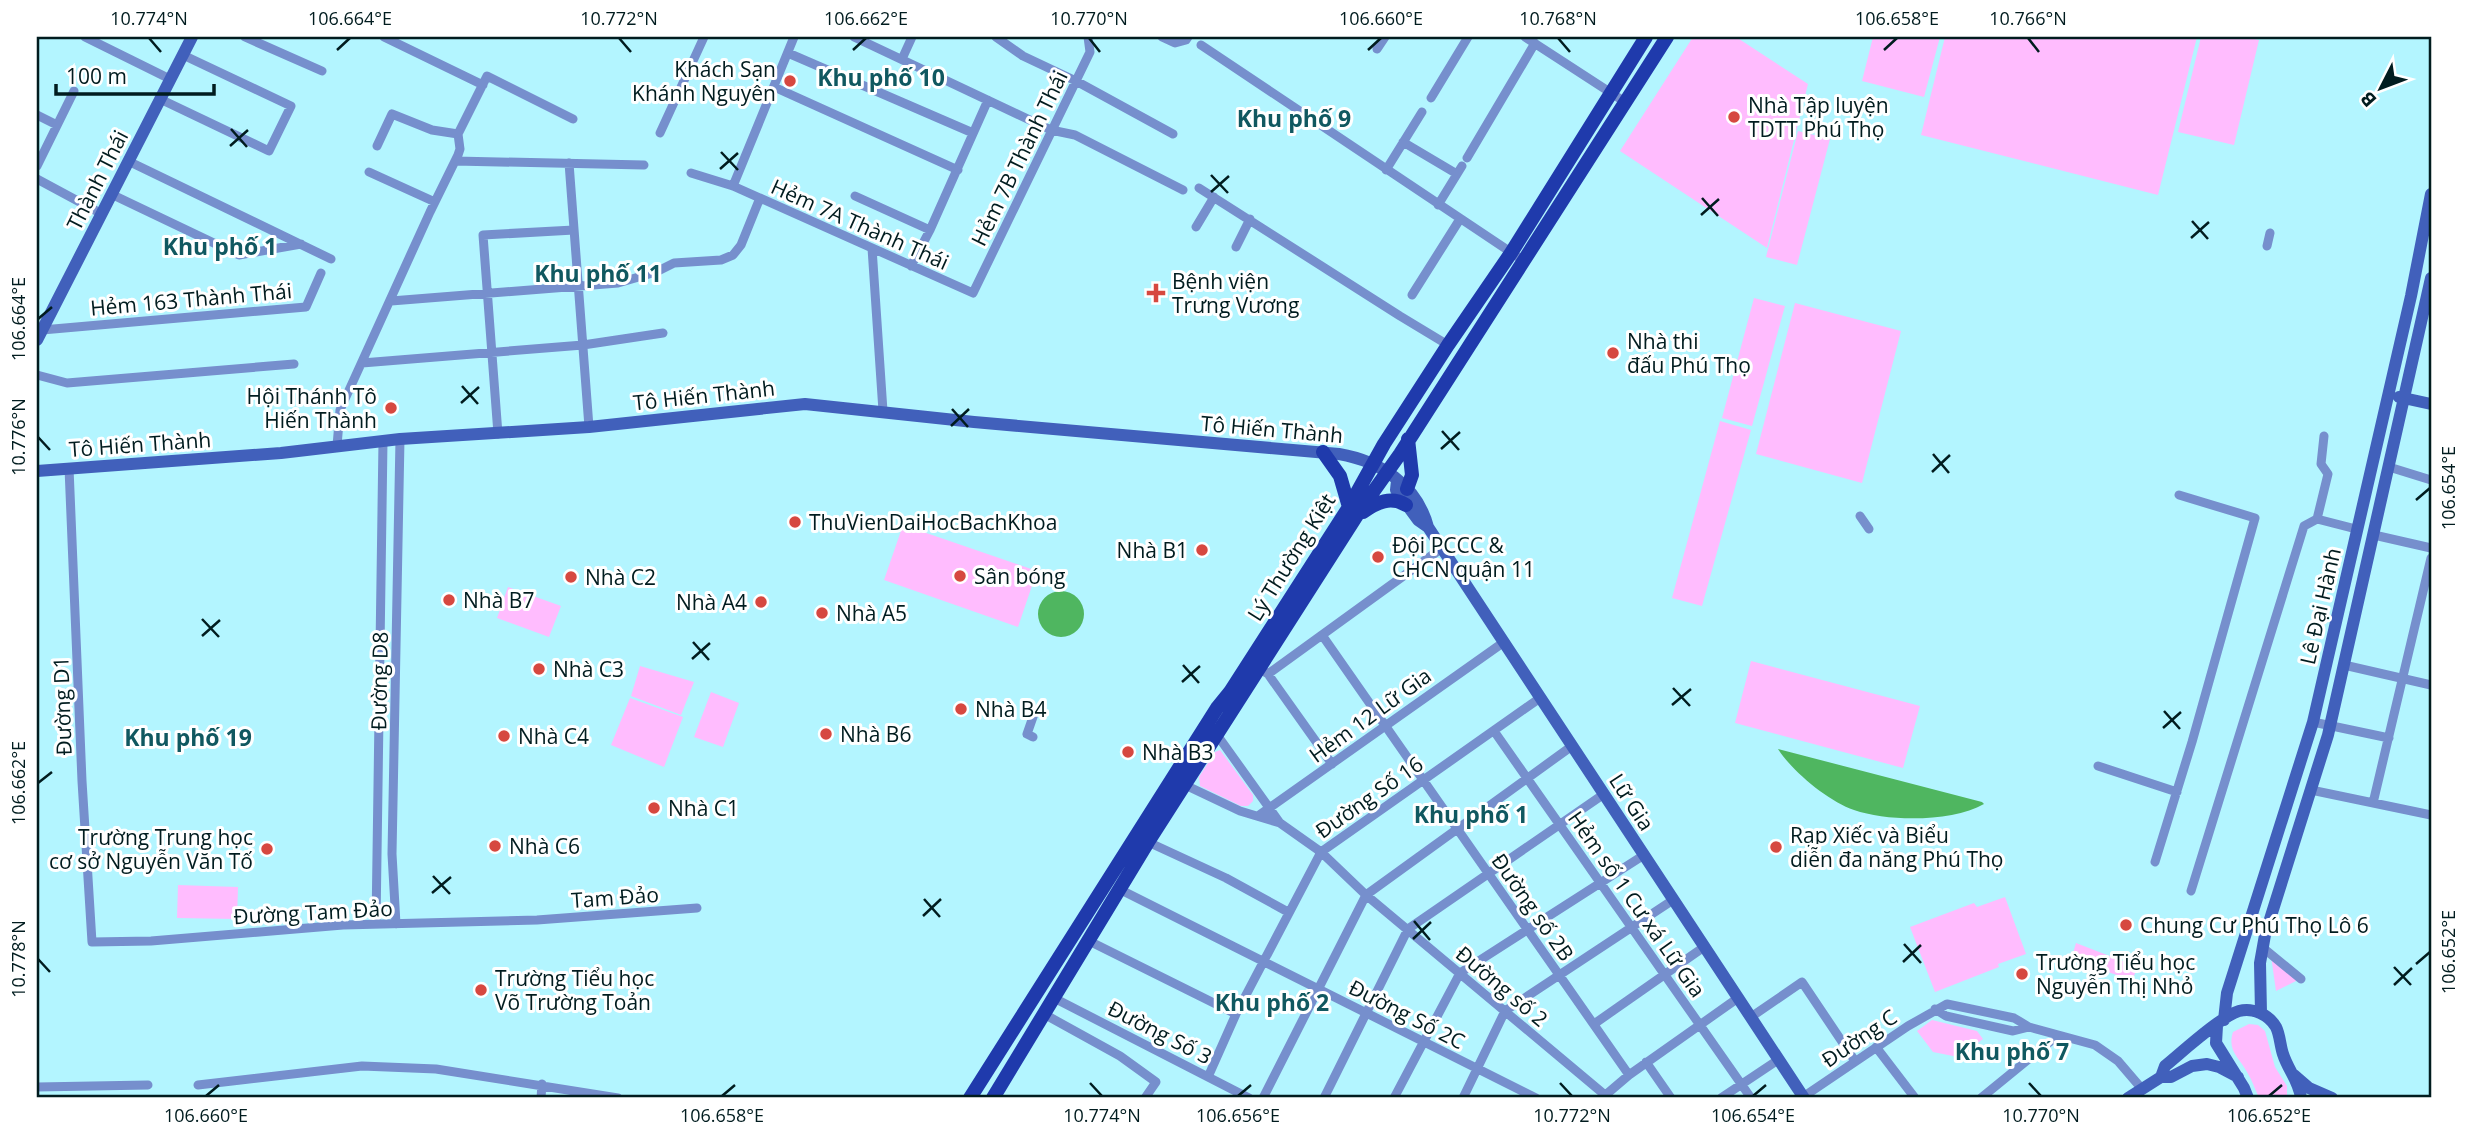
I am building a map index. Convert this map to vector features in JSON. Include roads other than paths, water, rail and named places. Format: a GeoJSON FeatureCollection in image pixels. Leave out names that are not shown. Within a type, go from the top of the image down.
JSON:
{"type":"FeatureCollection","features":[{"type":"Feature","properties":{"kind":"main road","name":"Thành Thái"},"geometry":{"type":"LineString","coordinates":[[39,335],[192,37]]}},
{"type":"Feature","properties":{"kind":"main road","name":"Lý Thường Kiệt"},"geometry":{"type":"LineString","coordinates":[[993,1098],[1121,890],[1208,722],[1349,507],[1374,462],[1448,345],[1511,253],[1646,37]]}},
{"type":"Feature","properties":{"kind":"main road","name":"Lý Thường Kiệt"},"geometry":{"type":"LineString","coordinates":[[970,1098],[1179,781],[1264,672],[1352,522],[1397,480],[1408,439],[1667,37]]}},
{"type":"Feature","properties":{"kind":"main road","name":"Lê Đại Hành"},"geometry":{"type":"LineString","coordinates":[[2220,1023],[2227,993],[2314,722],[2389,394],[2431,194]]}},
{"type":"Feature","properties":{"kind":"main road","name":"Lê Đại Hành"},"geometry":{"type":"LineString","coordinates":[[2261,1013],[2259,982],[2262,947],[2330,725],[2431,278]]}},
{"type":"Feature","properties":{"kind":"main road"},"geometry":{"type":"LineString","coordinates":[[2389,394],[2431,404]]}},
{"type":"Feature","properties":{"kind":"main road","name":"Tô Hiến Thành"},"geometry":{"type":"LineString","coordinates":[[37,471],[273,453],[383,440],[589,427],[805,404],[974,422],[1323,452],[1374,462]]}},
{"type":"Feature","properties":{"kind":"main road"},"geometry":{"type":"LineString","coordinates":[[1374,462],[1397,480],[1412,475],[1408,439]]}},
{"type":"Feature","properties":{"kind":"main road"},"geometry":{"type":"LineString","coordinates":[[1323,452],[1340,476],[1349,507]]}},
{"type":"Feature","properties":{"kind":"main road","name":"Lữ Gia"},"geometry":{"type":"LineString","coordinates":[[1397,480],[1396,490],[1418,520],[1428,527]]}},
{"type":"Feature","properties":{"kind":"main road","name":"Lữ Gia"},"geometry":{"type":"LineString","coordinates":[[1397,480],[1424,512],[1428,527],[1803,1098]]}},
{"type":"Feature","properties":{"kind":"main road"},"geometry":{"type":"LineString","coordinates":[[1352,522],[1381,501],[1392,500],[1406,505]]}},
{"type":"Feature","properties":{"kind":"main road"},"geometry":{"type":"LineString","coordinates":[[2356,529],[2374,535]]}},
{"type":"Feature","properties":{"kind":"main road"},"geometry":{"type":"LineString","coordinates":[[2161,1077],[2165,1066],[2220,1023],[2240,1010],[2250,1010],[2261,1013],[2276,1028],[2285,1061],[2294,1075],[2301,1098]]}},
{"type":"Feature","properties":{"kind":"main road"},"geometry":{"type":"LineString","coordinates":[[2220,1023],[2216,1043],[2248,1098]]}},
{"type":"Feature","properties":{"kind":"main road"},"geometry":{"type":"LineString","coordinates":[[2128,1098],[2161,1077],[2171,1077],[2192,1066],[2207,1064],[2238,1077]]}},
{"type":"Feature","properties":{"kind":"main road"},"geometry":{"type":"LineString","coordinates":[[2294,1075],[2309,1088],[2332,1098]]}},
{"type":"Feature","properties":{"kind":"street"},"geometry":{"type":"LineString","coordinates":[[245,37],[321,71]]}},
{"type":"Feature","properties":{"kind":"street"},"geometry":{"type":"LineString","coordinates":[[384,37],[573,119]]}},
{"type":"Feature","properties":{"kind":"street"},"geometry":{"type":"LineString","coordinates":[[660,133],[704,37]]}},
{"type":"Feature","properties":{"kind":"street"},"geometry":{"type":"LineString","coordinates":[[733,186],[793,37]]}},
{"type":"Feature","properties":{"kind":"street"},"geometry":{"type":"LineString","coordinates":[[854,37],[1051,130],[1075,135],[1183,190]]}},
{"type":"Feature","properties":{"kind":"street"},"geometry":{"type":"LineString","coordinates":[[902,60],[912,37]]}},
{"type":"Feature","properties":{"kind":"street"},"geometry":{"type":"LineString","coordinates":[[996,37],[1023,56],[1076,81],[1173,134]]}},
{"type":"Feature","properties":{"kind":"street","name":"Hẻm 7B Thành Thái"},"geometry":{"type":"LineString","coordinates":[[973,293],[1090,52],[1088,37]]}},
{"type":"Feature","properties":{"kind":"street"},"geometry":{"type":"LineString","coordinates":[[1162,37],[1175,43],[1188,37]]}},
{"type":"Feature","properties":{"kind":"street"},"geometry":{"type":"LineString","coordinates":[[1377,49],[1385,37]]}},
{"type":"Feature","properties":{"kind":"street"},"geometry":{"type":"LineString","coordinates":[[1431,98],[1468,37]]}},
{"type":"Feature","properties":{"kind":"street"},"geometry":{"type":"LineString","coordinates":[[1525,37],[1625,102]]}},
{"type":"Feature","properties":{"kind":"street"},"geometry":{"type":"LineString","coordinates":[[91,38],[170,79]]}},
{"type":"Feature","properties":{"kind":"street"},"geometry":{"type":"LineString","coordinates":[[1438,205],[1535,43]]}},
{"type":"Feature","properties":{"kind":"street"},"geometry":{"type":"LineString","coordinates":[[1200,45],[1524,261]]}},
{"type":"Feature","properties":{"kind":"street"},"geometry":{"type":"LineString","coordinates":[[788,53],[973,133]]}},
{"type":"Feature","properties":{"kind":"street"},"geometry":{"type":"LineString","coordinates":[[160,99],[269,151],[291,106],[183,55]]}},
{"type":"Feature","properties":{"kind":"street"},"geometry":{"type":"LineString","coordinates":[[337,446],[340,410],[455,161],[460,149],[458,135],[485,80]]}},
{"type":"Feature","properties":{"kind":"street"},"geometry":{"type":"LineString","coordinates":[[774,87],[958,170]]}},
{"type":"Feature","properties":{"kind":"street"},"geometry":{"type":"LineString","coordinates":[[37,166],[74,91]]}},
{"type":"Feature","properties":{"kind":"street"},"geometry":{"type":"LineString","coordinates":[[911,266],[958,170],[988,100]]}},
{"type":"Feature","properties":{"kind":"street"},"geometry":{"type":"LineString","coordinates":[[1386,170],[1422,112]]}},
{"type":"Feature","properties":{"kind":"street"},"geometry":{"type":"LineString","coordinates":[[377,146],[393,114],[432,130],[458,135]]}},
{"type":"Feature","properties":{"kind":"street"},"geometry":{"type":"LineString","coordinates":[[37,115],[57,125]]}},
{"type":"Feature","properties":{"kind":"street"},"geometry":{"type":"LineString","coordinates":[[1403,142],[1462,166]]}},
{"type":"Feature","properties":{"kind":"street"},"geometry":{"type":"LineString","coordinates":[[128,161],[331,258]]}},
{"type":"Feature","properties":{"kind":"street"},"geometry":{"type":"LineString","coordinates":[[455,161],[643,165]]}},
{"type":"Feature","properties":{"kind":"street"},"geometry":{"type":"LineString","coordinates":[[569,163],[589,427]]}},
{"type":"Feature","properties":{"kind":"street"},"geometry":{"type":"LineString","coordinates":[[369,172],[435,202]]}},
{"type":"Feature","properties":{"kind":"street","name":"Hẻm 7A Thành Thái"},"geometry":{"type":"LineString","coordinates":[[691,173],[733,186],[973,293]]}},
{"type":"Feature","properties":{"kind":"street"},"geometry":{"type":"LineString","coordinates":[[37,179],[102,214]]}},
{"type":"Feature","properties":{"kind":"street"},"geometry":{"type":"LineString","coordinates":[[1199,188],[1448,345]]}},
{"type":"Feature","properties":{"kind":"street"},"geometry":{"type":"LineString","coordinates":[[111,194],[239,255],[301,244]]}},
{"type":"Feature","properties":{"kind":"street"},"geometry":{"type":"LineString","coordinates":[[855,196],[930,230]]}},
{"type":"Feature","properties":{"kind":"street"},"geometry":{"type":"LineString","coordinates":[[1196,226],[1214,197]]}},
{"type":"Feature","properties":{"kind":"street"},"geometry":{"type":"LineString","coordinates":[[391,300],[618,283],[685,261],[727,258],[741,245],[760,198]]}},
{"type":"Feature","properties":{"kind":"street"},"geometry":{"type":"LineString","coordinates":[[1236,247],[1250,219]]}},
{"type":"Feature","properties":{"kind":"street"},"geometry":{"type":"LineString","coordinates":[[1412,295],[1460,219]]}},
{"type":"Feature","properties":{"kind":"street"},"geometry":{"type":"LineString","coordinates":[[498,434],[483,235],[574,230]]}},
{"type":"Feature","properties":{"kind":"street"},"geometry":{"type":"LineString","coordinates":[[2267,246],[2270,233]]}},
{"type":"Feature","properties":{"kind":"street"},"geometry":{"type":"LineString","coordinates":[[872,248],[883,411]]}},
{"type":"Feature","properties":{"kind":"street","name":"Hẻm 163 Thành Thái"},"geometry":{"type":"LineString","coordinates":[[39,335],[306,307],[321,273]]}},
{"type":"Feature","properties":{"kind":"street"},"geometry":{"type":"LineString","coordinates":[[362,363],[493,354],[583,345],[663,333]]}},
{"type":"Feature","properties":{"kind":"street"},"geometry":{"type":"LineString","coordinates":[[37,375],[67,383],[294,364]]}},
{"type":"Feature","properties":{"kind":"street"},"geometry":{"type":"LineString","coordinates":[[2317,519],[2328,474],[2321,464],[2325,436]]}},
{"type":"Feature","properties":{"kind":"street","name":"Đường D8"},"geometry":{"type":"LineString","coordinates":[[396,924],[392,854],[400,439]]}},
{"type":"Feature","properties":{"kind":"street","name":"Đường D8"},"geometry":{"type":"LineString","coordinates":[[376,924],[383,440]]}},
{"type":"Feature","properties":{"kind":"street"},"geometry":{"type":"LineString","coordinates":[[2389,467],[2431,480]]}},
{"type":"Feature","properties":{"kind":"street","name":"Đường D1"},"geometry":{"type":"LineString","coordinates":[[69,468],[82,781],[92,942]]}},
{"type":"Feature","properties":{"kind":"street"},"geometry":{"type":"LineString","coordinates":[[2155,862],[2255,518],[2179,495]]}},
{"type":"Feature","properties":{"kind":"street"},"geometry":{"type":"LineString","coordinates":[[1860,516],[1869,529]]}},
{"type":"Feature","properties":{"kind":"street"},"geometry":{"type":"LineString","coordinates":[[2191,891],[2304,526],[2317,519],[2356,529]]}},
{"type":"Feature","properties":{"kind":"street"},"geometry":{"type":"LineString","coordinates":[[2374,535],[2431,548]]}},
{"type":"Feature","properties":{"kind":"street"},"geometry":{"type":"LineString","coordinates":[[1332,764],[1264,672],[1322,635],[1442,548]]}},
{"type":"Feature","properties":{"kind":"street"},"geometry":{"type":"LineString","coordinates":[[2374,803],[2431,558]]}},
{"type":"Feature","properties":{"kind":"street","name":"Đường số 2B"},"geometry":{"type":"LineString","coordinates":[[1322,635],[1629,1074]]}},
{"type":"Feature","properties":{"kind":"street","name":"Hẻm 12 Lữ Gia"},"geometry":{"type":"LineString","coordinates":[[1258,816],[1504,642]]}},
{"type":"Feature","properties":{"kind":"street"},"geometry":{"type":"LineString","coordinates":[[2344,665],[2431,685]]}},
{"type":"Feature","properties":{"kind":"street"},"geometry":{"type":"LineString","coordinates":[[380,695],[397,695]]}},
{"type":"Feature","properties":{"kind":"street","name":"Đường Số 16"},"geometry":{"type":"LineString","coordinates":[[1208,1077],[1236,1014],[1321,852],[1540,698]]}},
{"type":"Feature","properties":{"kind":"street"},"geometry":{"type":"LineString","coordinates":[[1028,711],[1034,714],[1027,734],[1033,737]]}},
{"type":"Feature","properties":{"kind":"street"},"geometry":{"type":"LineString","coordinates":[[1208,722],[1280,823]]}},
{"type":"Feature","properties":{"kind":"street"},"geometry":{"type":"LineString","coordinates":[[2314,722],[2389,738]]}},
{"type":"Feature","properties":{"kind":"street","name":"Hẻm số 1 Cư xá Lữ Gia"},"geometry":{"type":"LineString","coordinates":[[1494,731],[1751,1098]]}},
{"type":"Feature","properties":{"kind":"street"},"geometry":{"type":"LineString","coordinates":[[1262,1098],[1366,894],[1572,746]]}},
{"type":"Feature","properties":{"kind":"street"},"geometry":{"type":"LineString","coordinates":[[2098,765],[2177,792]]}},
{"type":"Feature","properties":{"kind":"street"},"geometry":{"type":"LineString","coordinates":[[1179,781],[1240,811],[1280,823]]}},
{"type":"Feature","properties":{"kind":"street"},"geometry":{"type":"LineString","coordinates":[[2311,790],[2431,815]]}},
{"type":"Feature","properties":{"kind":"street"},"geometry":{"type":"LineString","coordinates":[[1324,1098],[1408,929],[1604,794]]}},
{"type":"Feature","properties":{"kind":"street","name":"Đường số 2"},"geometry":{"type":"LineString","coordinates":[[1280,823],[1321,852],[1366,894],[1604,1097]]}},
{"type":"Feature","properties":{"kind":"street"},"geometry":{"type":"LineString","coordinates":[[1148,842],[1226,878],[1288,912]]}},
{"type":"Feature","properties":{"kind":"street"},"geometry":{"type":"LineString","coordinates":[[378,853],[392,854]]}},
{"type":"Feature","properties":{"kind":"street"},"geometry":{"type":"LineString","coordinates":[[1394,1098],[1460,973],[1644,855]]}},
{"type":"Feature","properties":{"kind":"street","name":"Đường Số 2C"},"geometry":{"type":"LineString","coordinates":[[1121,890],[1531,1097]]}},
{"type":"Feature","properties":{"kind":"street"},"geometry":{"type":"LineString","coordinates":[[1463,1098],[1505,1011],[1673,900]]}},
{"type":"Feature","properties":{"kind":"street","name":"Tam Đảo"},"geometry":{"type":"LineString","coordinates":[[537,920],[697,908]]}},
{"type":"Feature","properties":{"kind":"street","name":"Đường Tam Đảo"},"geometry":{"type":"LineString","coordinates":[[92,942],[152,941],[305,927],[537,920]]}},
{"type":"Feature","properties":{"kind":"street"},"geometry":{"type":"LineString","coordinates":[[1089,941],[1236,1014]]}},
{"type":"Feature","properties":{"kind":"street"},"geometry":{"type":"LineString","coordinates":[[1594,1024],[1704,947]]}},
{"type":"Feature","properties":{"kind":"street"},"geometry":{"type":"LineString","coordinates":[[2262,947],[2301,979]]}},
{"type":"Feature","properties":{"kind":"street"},"geometry":{"type":"LineString","coordinates":[[1751,1017],[1802,982],[1855,1061]]}},
{"type":"Feature","properties":{"kind":"street","name":"Đường Số 3"},"geometry":{"type":"LineString","coordinates":[[1054,998],[1249,1098]]}},
{"type":"Feature","properties":{"kind":"street"},"geometry":{"type":"LineString","coordinates":[[1604,1097],[1629,1074],[1738,998]]}},
{"type":"Feature","properties":{"kind":"street","name":"Đường C"},"geometry":{"type":"LineString","coordinates":[[1803,1098],[1876,1047],[1947,1004],[2014,1018],[2029,1027],[2095,1045],[2118,1061],[2142,1089]]}},
{"type":"Feature","properties":{"kind":"street"},"geometry":{"type":"LineString","coordinates":[[1044,1014],[1120,1056],[1156,1082],[1145,1098]]}},
{"type":"Feature","properties":{"kind":"street"},"geometry":{"type":"LineString","coordinates":[[1980,1098],[2057,1036]]}},
{"type":"Feature","properties":{"kind":"street"},"geometry":{"type":"LineString","coordinates":[[1876,1047],[1914,1098]]}},
{"type":"Feature","properties":{"kind":"street"},"geometry":{"type":"LineString","coordinates":[[1721,1098],[1779,1060]]}},
{"type":"Feature","properties":{"kind":"street"},"geometry":{"type":"LineString","coordinates":[[1646,1062],[1671,1098]]}},
{"type":"Feature","properties":{"kind":"street"},"geometry":{"type":"LineString","coordinates":[[198,1085],[362,1066],[436,1069],[618,1098]]}},
{"type":"Feature","properties":{"kind":"street"},"geometry":{"type":"LineString","coordinates":[[541,1098],[542,1084]]}},
{"type":"Feature","properties":{"kind":"street"},"geometry":{"type":"LineString","coordinates":[[37,1087],[148,1085]]}},
{"type":"Feature","properties":{"kind":"place","name":"Khách Sạn Khánh Nguyên"},"geometry":{"type":"Point","coordinates":[790,81]}},
{"type":"Feature","properties":{"kind":"place","name":"Nhà Tập luyện TDTT Phú Thọ"},"geometry":{"type":"Point","coordinates":[1734,117]}},
{"type":"Feature","properties":{"kind":"place","name":"Bệnh viện Trưng Vương"},"geometry":{"type":"Point","coordinates":[1156,293]}},
{"type":"Feature","properties":{"kind":"place","name":"Nhà thi đấu Phú Thọ"},"geometry":{"type":"Point","coordinates":[1613,353]}},
{"type":"Feature","properties":{"kind":"place","name":"Hội Thánh Tô Hiến Thành"},"geometry":{"type":"Point","coordinates":[391,408]}},
{"type":"Feature","properties":{"kind":"place","name":"ThuVienDaiHocBachKhoa"},"geometry":{"type":"Point","coordinates":[795,522]}},
{"type":"Feature","properties":{"kind":"place","name":"Nhà B1"},"geometry":{"type":"Point","coordinates":[1202,550]}},
{"type":"Feature","properties":{"kind":"place","name":"Đội PCCC & CHCN quận 11"},"geometry":{"type":"Point","coordinates":[1378,557]}},
{"type":"Feature","properties":{"kind":"place","name":"Sân bóng"},"geometry":{"type":"Point","coordinates":[960,576]}},
{"type":"Feature","properties":{"kind":"place","name":"Nhà C2"},"geometry":{"type":"Point","coordinates":[571,577]}},
{"type":"Feature","properties":{"kind":"place","name":"Nhà B7"},"geometry":{"type":"Point","coordinates":[449,600]}},
{"type":"Feature","properties":{"kind":"place","name":"Nhà A4"},"geometry":{"type":"Point","coordinates":[761,602]}},
{"type":"Feature","properties":{"kind":"place","name":"Nhà A5"},"geometry":{"type":"Point","coordinates":[822,613]}},
{"type":"Feature","properties":{"kind":"place","name":"Nhà C3"},"geometry":{"type":"Point","coordinates":[539,669]}},
{"type":"Feature","properties":{"kind":"place","name":"Nhà B4"},"geometry":{"type":"Point","coordinates":[961,709]}},
{"type":"Feature","properties":{"kind":"place","name":"Nhà B6"},"geometry":{"type":"Point","coordinates":[826,734]}},
{"type":"Feature","properties":{"kind":"place","name":"Nhà C4"},"geometry":{"type":"Point","coordinates":[504,736]}},
{"type":"Feature","properties":{"kind":"place","name":"Nhà B3"},"geometry":{"type":"Point","coordinates":[1128,752]}},
{"type":"Feature","properties":{"kind":"place","name":"Nhà C1"},"geometry":{"type":"Point","coordinates":[654,808]}},
{"type":"Feature","properties":{"kind":"place","name":"Nhà C6"},"geometry":{"type":"Point","coordinates":[495,846]}},
{"type":"Feature","properties":{"kind":"place","name":"Rạp Xiếc và Biểu diễn đa năng Phú Thọ"},"geometry":{"type":"Point","coordinates":[1776,847]}},
{"type":"Feature","properties":{"kind":"place","name":"Trường Trung học cơ sở Nguyễn Văn Tố"},"geometry":{"type":"Point","coordinates":[267,849]}},
{"type":"Feature","properties":{"kind":"place","name":"Chung Cư Phú Thọ Lô 6"},"geometry":{"type":"Point","coordinates":[2126,925]}},
{"type":"Feature","properties":{"kind":"place","name":"Trường Tiểu học Nguyễn Thị Nhỏ"},"geometry":{"type":"Point","coordinates":[2022,974]}},
{"type":"Feature","properties":{"kind":"place","name":"Trường Tiểu học Võ Trường Toản"},"geometry":{"type":"Point","coordinates":[481,990]}},
{"type":"Feature","properties":{"kind":"district","name":"Khu phố 10"},"geometry":{"type":"Point","coordinates":[881,77]}},
{"type":"Feature","properties":{"kind":"district","name":"Khu phố 9"},"geometry":{"type":"Point","coordinates":[1294,118]}},
{"type":"Feature","properties":{"kind":"district","name":"Khu phố 1"},"geometry":{"type":"Point","coordinates":[220,246]}},
{"type":"Feature","properties":{"kind":"district","name":"Khu phố 11"},"geometry":{"type":"Point","coordinates":[598,273]}},
{"type":"Feature","properties":{"kind":"district","name":"Khu phố 19"},"geometry":{"type":"Point","coordinates":[188,737]}},
{"type":"Feature","properties":{"kind":"district","name":"Khu phố 1"},"geometry":{"type":"Point","coordinates":[1471,814]}},
{"type":"Feature","properties":{"kind":"district","name":"Khu phố 2"},"geometry":{"type":"Point","coordinates":[1272,1002]}},
{"type":"Feature","properties":{"kind":"district","name":"Khu phố 7"},"geometry":{"type":"Point","coordinates":[2012,1051]}}]}
